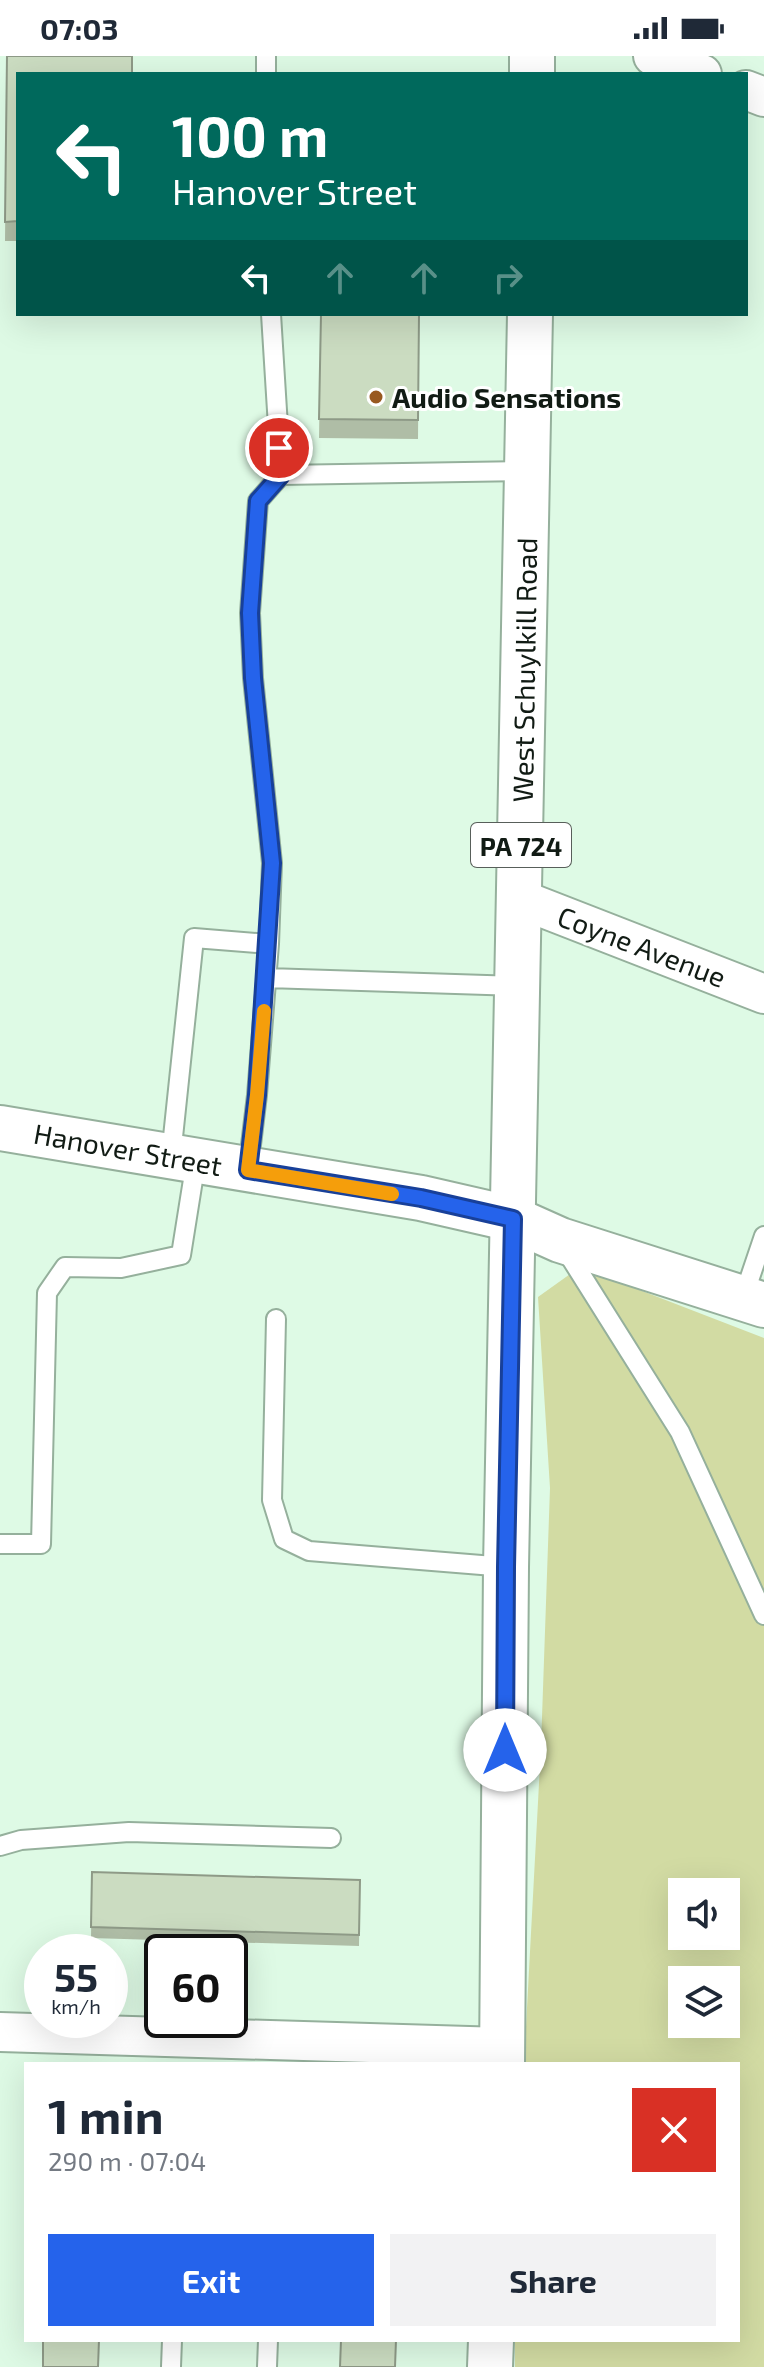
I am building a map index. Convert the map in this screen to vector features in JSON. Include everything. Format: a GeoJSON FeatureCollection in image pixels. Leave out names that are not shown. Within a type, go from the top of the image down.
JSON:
{"type":"FeatureCollection","features":[{"type":"Feature","properties":{"kind":"main road","name":"West Schuylkill Road"},"geometry":{"type":"LineString","coordinates":[[513,1219],[530,316]]}},
{"type":"Feature","properties":{"kind":"main road","name":"Hanover Street"},"geometry":{"type":"LineString","coordinates":[[0,1128],[421,1198],[513,1219],[560,1240],[753,1302]]}},
{"type":"Feature","properties":{"kind":"main road","name":"PA 724"},"geometry":{"type":"LineString","coordinates":[[502,2055],[506,1567],[513,1219]]}},
{"type":"Feature","properties":{"kind":"main road"},"geometry":{"type":"LineString","coordinates":[[490,2367],[491,2342]]}},
{"type":"Feature","properties":{"kind":"street"},"geometry":{"type":"LineString","coordinates":[[653,56],[697,72]]}},
{"type":"Feature","properties":{"kind":"street","name":"Coyne Avenue"},"geometry":{"type":"LineString","coordinates":[[520,899],[764,994]]}},
{"type":"Feature","properties":{"kind":"street"},"geometry":{"type":"LineString","coordinates":[[0,2032],[502,2055]]}},
{"type":"Feature","properties":{"kind":"lane"},"geometry":{"type":"LineString","coordinates":[[248,1170],[267,978],[272,863],[253,678],[250,613],[258,501],[281,475],[271,316]]}},
{"type":"Feature","properties":{"kind":"lane"},"geometry":{"type":"LineString","coordinates":[[281,475],[528,471]]}},
{"type":"Feature","properties":{"kind":"lane"},"geometry":{"type":"LineString","coordinates":[[0,1544],[41,1544],[47,1293],[65,1267],[121,1268],[181,1255],[194,938],[269,944]]}},
{"type":"Feature","properties":{"kind":"lane"},"geometry":{"type":"LineString","coordinates":[[267,978],[518,986]]}},
{"type":"Feature","properties":{"kind":"lane"},"geometry":{"type":"LineString","coordinates":[[753,1302],[764,1236]]}},
{"type":"Feature","properties":{"kind":"lane"},"geometry":{"type":"LineString","coordinates":[[560,1240],[680,1432],[764,1615]]}},
{"type":"Feature","properties":{"kind":"lane"},"geometry":{"type":"LineString","coordinates":[[276,1319],[272,1500],[284,1539],[309,1551],[506,1567]]}},
{"type":"Feature","properties":{"kind":"lane"},"geometry":{"type":"LineString","coordinates":[[0,1846],[21,1840],[129,1832],[331,1838]]}},
{"type":"Feature","properties":{"kind":"lane"},"geometry":{"type":"LineString","coordinates":[[171,2367],[172,2342]]}},
{"type":"Feature","properties":{"kind":"lane"},"geometry":{"type":"LineString","coordinates":[[267,2367],[268,2342]]}},
{"type":"Feature","properties":{"kind":"green space"},"geometry":{"type":"Polygon","coordinates":[[[580,1267],[764,1338],[764,2367],[515,2367],[515,2342],[740,2342],[740,2062],[524,2062],[541,1746],[550,1488],[538,1297],[580,1267]]]}},
{"type":"Feature","properties":{"kind":"building"},"geometry":{"type":"Polygon","coordinates":[[[7,56],[132,56],[132,72],[16,72],[16,221],[5,222],[7,56]]]}},
{"type":"Feature","properties":{"kind":"building"},"geometry":{"type":"Polygon","coordinates":[[[321,316],[419,316],[418,420],[319,419],[321,316]]]}},
{"type":"Feature","properties":{"kind":"building"},"geometry":{"type":"Polygon","coordinates":[[[92,1872],[360,1880],[359,1935],[91,1927],[92,1872]]]}},
{"type":"Feature","properties":{"kind":"building"},"geometry":{"type":"Polygon","coordinates":[[[43,2342],[99,2342],[98,2367],[43,2367],[43,2342]]]}},
{"type":"Feature","properties":{"kind":"building"},"geometry":{"type":"Polygon","coordinates":[[[341,2342],[396,2342],[395,2367],[340,2367],[341,2342]]]}},
{"type":"Feature","properties":{"kind":"slow traffic"},"geometry":{"type":"LineString","coordinates":[[264,1011],[248,1170],[392,1194]]}},
{"type":"Feature","properties":{"kind":"place","name":"Audio Sensations"},"geometry":{"type":"Point","coordinates":[376,397]}},
{"type":"Feature","properties":{"kind":"route"},"geometry":{"type":"LineString","coordinates":[[279,448],[281,475],[258,501],[250,613],[253,678],[272,863],[267,978],[248,1170],[421,1198],[513,1219],[505,1750]]}}]}
